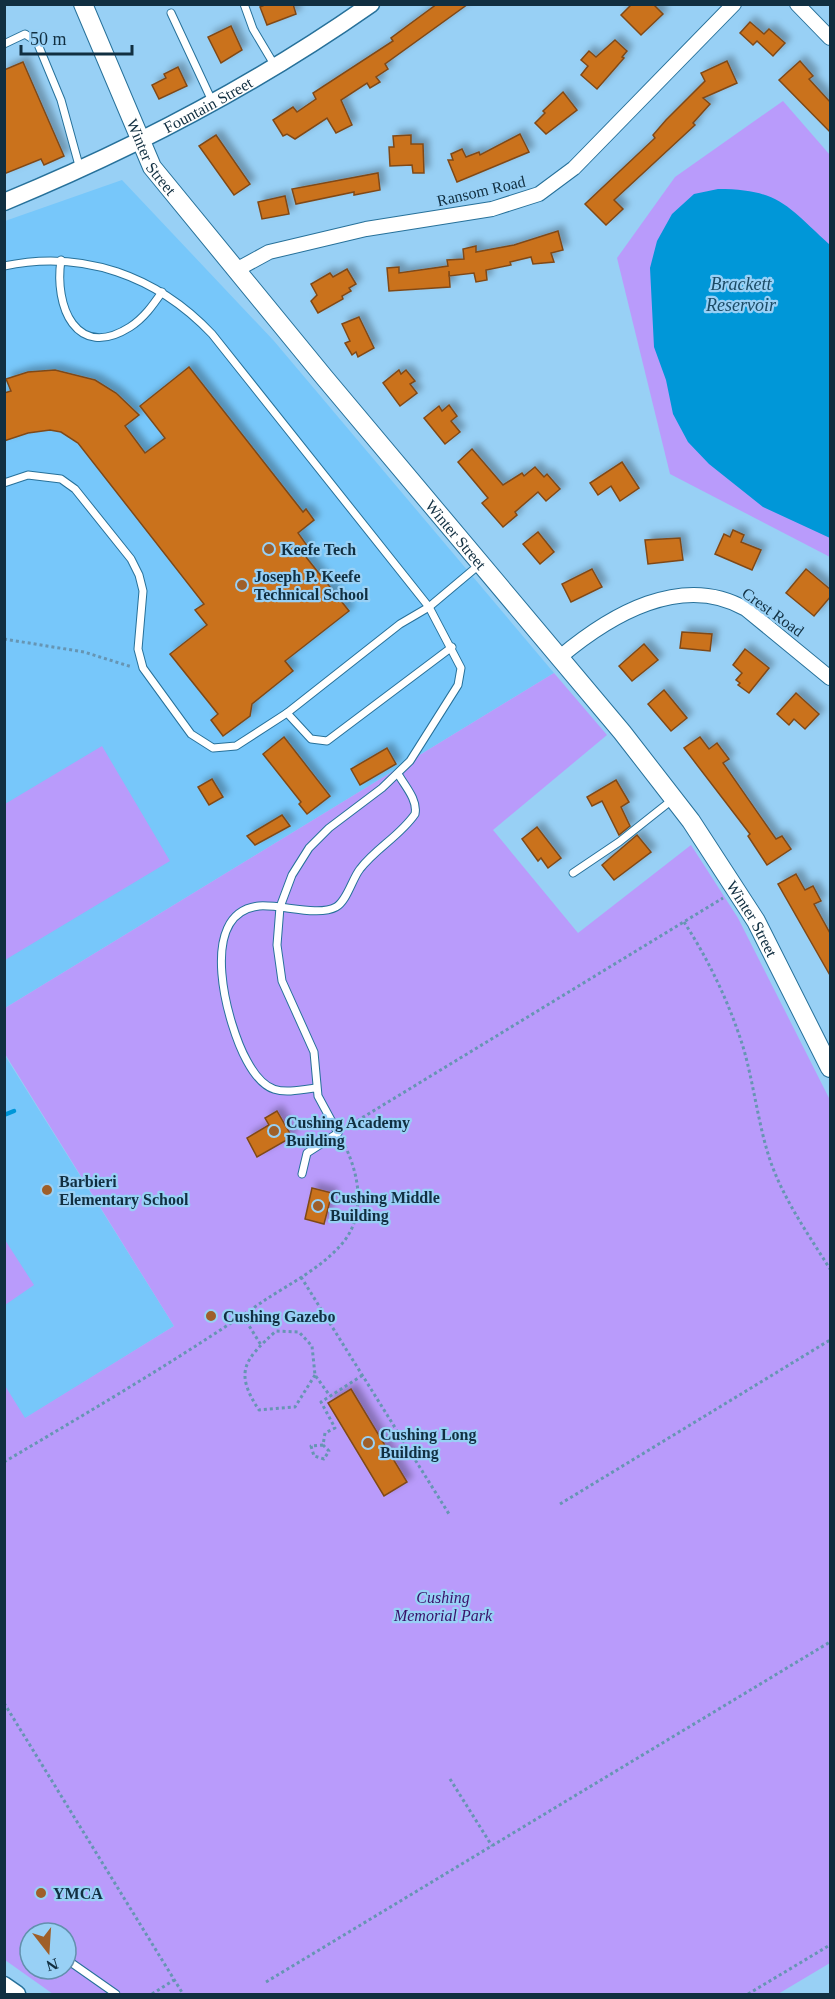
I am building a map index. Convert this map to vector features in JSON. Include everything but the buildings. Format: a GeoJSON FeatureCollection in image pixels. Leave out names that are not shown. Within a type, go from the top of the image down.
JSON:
{"type":"FeatureCollection","features":[{"type":"Feature","properties":{"kind":"main road","name":"Winter Street"},"geometry":{"type":"LineString","coordinates":[[83,4],[152,167],[560,657],[674,798],[737,889],[831,1068]]}},
{"type":"Feature","properties":{"kind":"street","name":"Fountain Street"},"geometry":{"type":"LineString","coordinates":[[4,202],[140,141],[213,103],[371,4]]}},
{"type":"Feature","properties":{"kind":"street","name":"Ransom Road"},"geometry":{"type":"LineString","coordinates":[[236,270],[269,252],[366,230],[492,209],[539,194],[574,168],[734,4]]}},
{"type":"Feature","properties":{"kind":"street"},"geometry":{"type":"LineString","coordinates":[[797,4],[830,38]]}},
{"type":"Feature","properties":{"kind":"street","name":"Crest Road"},"geometry":{"type":"LineString","coordinates":[[560,657],[586,637],[630,611],[666,597],[701,594],[731,601],[746,609],[831,678]]}},
{"type":"Feature","properties":{"kind":"street"},"geometry":{"type":"LineString","coordinates":[[4,1984],[17,1995]]}},
{"type":"Feature","properties":{"kind":"lane"},"geometry":{"type":"LineString","coordinates":[[244,4],[253,29],[275,66]]}},
{"type":"Feature","properties":{"kind":"lane"},"geometry":{"type":"LineString","coordinates":[[171,13],[213,103]]}},
{"type":"Feature","properties":{"kind":"lane"},"geometry":{"type":"LineString","coordinates":[[4,44],[25,34],[37,42],[61,100],[80,169]]}},
{"type":"Feature","properties":{"kind":"lane"},"geometry":{"type":"LineString","coordinates":[[4,266],[42,260],[94,264],[119,271],[162,292],[192,313],[212,334],[429,607],[461,668],[458,685],[419,748],[398,774],[329,828],[309,848],[291,875],[280,907],[277,926],[278,962],[288,998],[314,1052],[315,1088],[321,1105],[338,1133],[307,1153],[302,1174]]}},
{"type":"Feature","properties":{"kind":"lane"},"geometry":{"type":"LineString","coordinates":[[61,260],[59,287],[66,313],[73,325],[92,337],[108,336],[131,326],[143,317],[162,292]]}},
{"type":"Feature","properties":{"kind":"lane"},"geometry":{"type":"LineString","coordinates":[[4,483],[28,475],[61,479],[75,489],[131,559],[140,575],[143,591],[138,649],[143,668],[191,734],[213,748],[236,746],[287,713],[400,624],[429,607],[481,563]]}},
{"type":"Feature","properties":{"kind":"lane"},"geometry":{"type":"LineString","coordinates":[[287,713],[311,739],[327,741],[452,647]]}},
{"type":"Feature","properties":{"kind":"lane"},"geometry":{"type":"LineString","coordinates":[[315,1088],[278,1091],[260,1082],[234,1033],[225,1001],[223,950],[230,924],[235,917],[249,908],[327,910],[340,904],[370,856],[415,814],[416,807],[413,799],[398,774]]}},
{"type":"Feature","properties":{"kind":"lane"},"geometry":{"type":"LineString","coordinates":[[573,873],[619,842],[674,798]]}},
{"type":"Feature","properties":{"kind":"lane"},"geometry":{"type":"LineString","coordinates":[[78,1968],[116,1995]]}},
{"type":"Feature","properties":{"kind":"path"},"geometry":{"type":"LineString","coordinates":[[4,639],[84,652],[143,668]]}},
{"type":"Feature","properties":{"kind":"path"},"geometry":{"type":"LineString","coordinates":[[4,1462],[243,1316],[301,1277],[345,1240],[357,1215],[356,1175],[338,1133],[737,889]]}},
{"type":"Feature","properties":{"kind":"path"},"geometry":{"type":"LineString","coordinates":[[684,922],[703,955],[738,1033],[760,1126],[778,1179],[831,1269]]}},
{"type":"Feature","properties":{"kind":"path"},"geometry":{"type":"LineString","coordinates":[[301,1277],[449,1514]]}},
{"type":"Feature","properties":{"kind":"path"},"geometry":{"type":"LineString","coordinates":[[243,1316],[261,1345]]}},
{"type":"Feature","properties":{"kind":"path"},"geometry":{"type":"LineString","coordinates":[[315,1375],[295,1407],[259,1410],[245,1389],[246,1364],[261,1345],[276,1331],[298,1332],[312,1346],[315,1375],[330,1396]]}},
{"type":"Feature","properties":{"kind":"path"},"geometry":{"type":"LineString","coordinates":[[560,1504],[831,1340]]}},
{"type":"Feature","properties":{"kind":"path"},"geometry":{"type":"LineString","coordinates":[[323,1444],[325,1433],[335,1428],[321,1402],[363,1375]]}},
{"type":"Feature","properties":{"kind":"path"},"geometry":{"type":"LineString","coordinates":[[323,1444],[329,1450],[324,1459],[314,1456],[311,1446],[323,1444]]}},
{"type":"Feature","properties":{"kind":"path"},"geometry":{"type":"LineString","coordinates":[[267,1982],[831,1642]]}},
{"type":"Feature","properties":{"kind":"path"},"geometry":{"type":"LineString","coordinates":[[4,1703],[183,1995]]}},
{"type":"Feature","properties":{"kind":"path"},"geometry":{"type":"LineString","coordinates":[[450,1779],[492,1846]]}},
{"type":"Feature","properties":{"kind":"path"},"geometry":{"type":"LineString","coordinates":[[748,1995],[831,1945]]}},
{"type":"Feature","properties":{"kind":"path"},"geometry":{"type":"LineString","coordinates":[[152,1995],[174,1980]]}},
{"type":"Feature","properties":{"kind":"shaded area","name":"Joseph P. Keefe Technical School"},"geometry":{"type":"Polygon","coordinates":[[[122,180],[274,341],[554,673],[5,1008],[5,221],[122,180]]]}},
{"type":"Feature","properties":{"kind":"shaded area","name":"Barbieri Elementary School"},"geometry":{"type":"Polygon","coordinates":[[[4,1054],[174,1326],[5,1431],[4,1431],[4,1054]]]}},
{"type":"Feature","properties":{"kind":"green space","name":"Brackett Reservoir"},"geometry":{"type":"Polygon","coordinates":[[[783,101],[830,155],[830,557],[670,474],[617,258],[675,177],[783,101]]]}},
{"type":"Feature","properties":{"kind":"green space","name":"Cushing Memorial Park"},"geometry":{"type":"Polygon","coordinates":[[[554,673],[607,735],[493,830],[578,933],[691,845],[738,918],[830,1100],[830,1963],[778,1994],[53,1994],[35,1981],[78,1981],[78,1921],[18,1921],[18,1969],[5,1960],[4,1384],[25,1418],[174,1326],[5,1054],[5,1008],[554,673]]]}},
{"type":"Feature","properties":{"kind":"green space"},"geometry":{"type":"Polygon","coordinates":[[[102,746],[170,861],[5,960],[5,804],[102,746]]]}},
{"type":"Feature","properties":{"kind":"green space"},"geometry":{"type":"Polygon","coordinates":[[[5,1240],[34,1285],[4,1305],[5,1240]]]}},
{"type":"Feature","properties":{"kind":"water","name":"Brackett Reservoir"},"geometry":{"type":"Polygon","coordinates":[[[718,189],[756,192],[782,203],[830,245],[830,538],[763,507],[709,464],[688,442],[673,414],[666,380],[654,347],[650,268],[657,241],[672,214],[694,194],[718,189]]]}},
{"type":"Feature","properties":{"kind":"waterway"},"geometry":{"type":"LineString","coordinates":[[4,1115],[14,1111]]}},
{"type":"Feature","properties":{"kind":"place","name":"Keefe Tech"},"geometry":{"type":"Point","coordinates":[269,549]}},
{"type":"Feature","properties":{"kind":"place","name":"Joseph P. Keefe Technical School"},"geometry":{"type":"Point","coordinates":[242,585]}},
{"type":"Feature","properties":{"kind":"place","name":"Cushing Academy Building"},"geometry":{"type":"Point","coordinates":[274,1131]}},
{"type":"Feature","properties":{"kind":"place","name":"Barbieri Elementary School"},"geometry":{"type":"Point","coordinates":[47,1190]}},
{"type":"Feature","properties":{"kind":"place","name":"Cushing Middle Building"},"geometry":{"type":"Point","coordinates":[318,1206]}},
{"type":"Feature","properties":{"kind":"place","name":"Cushing Gazebo"},"geometry":{"type":"Point","coordinates":[211,1316]}},
{"type":"Feature","properties":{"kind":"place","name":"Cushing Long Building"},"geometry":{"type":"Point","coordinates":[368,1443]}},
{"type":"Feature","properties":{"kind":"place","name":"YMCA"},"geometry":{"type":"Point","coordinates":[41,1893]}}]}
